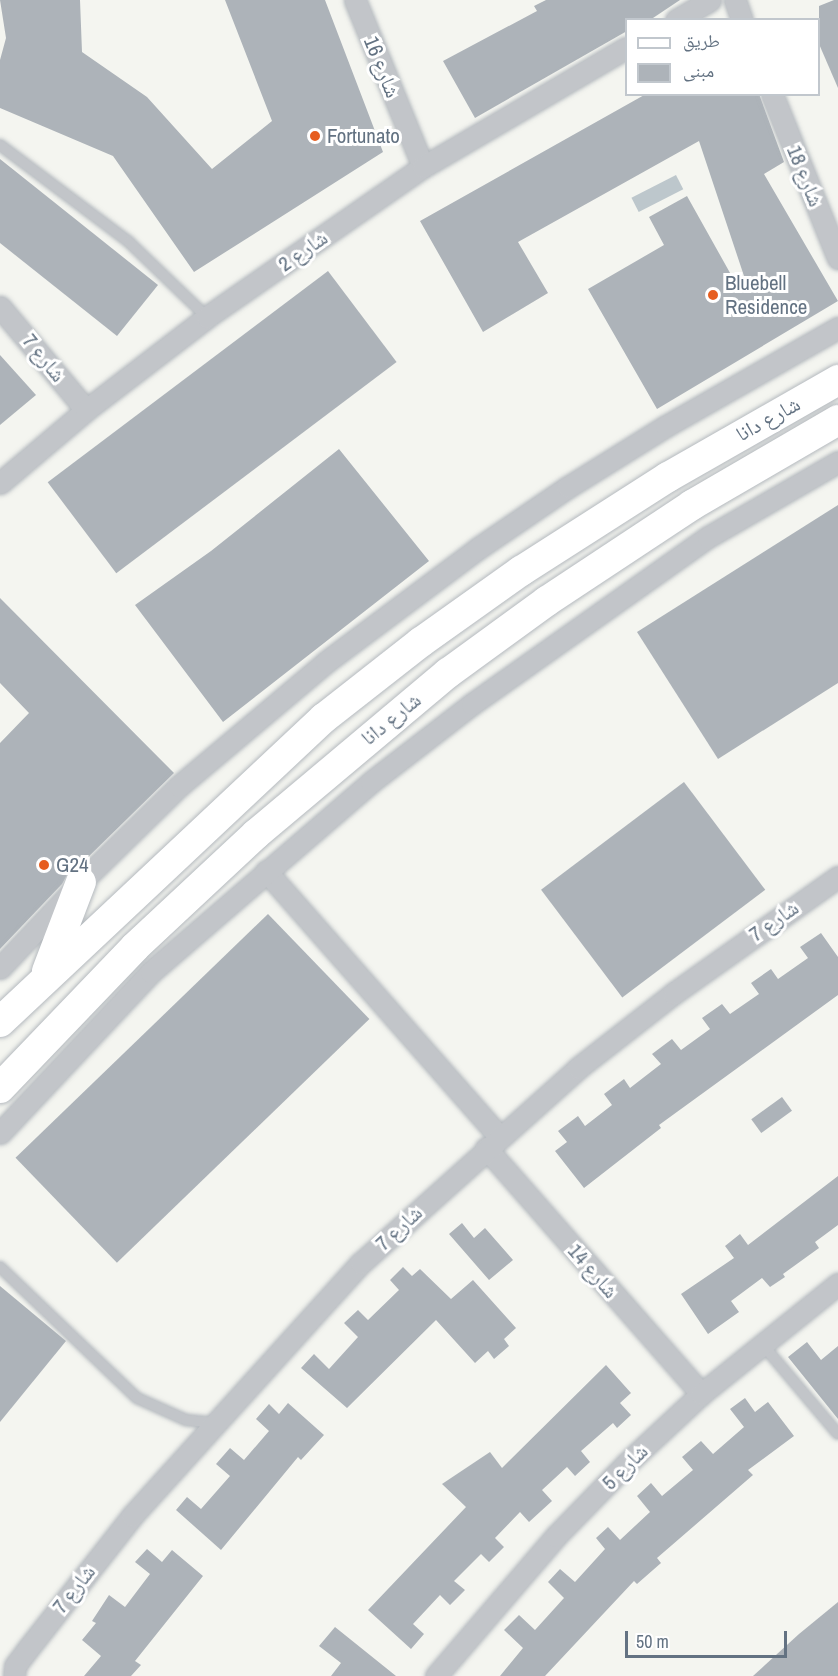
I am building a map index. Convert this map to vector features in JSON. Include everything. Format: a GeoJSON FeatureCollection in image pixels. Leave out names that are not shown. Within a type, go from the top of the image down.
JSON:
{"type":"FeatureCollection","features":[{"type":"Feature","properties":{"kind":"street","name":"شارع 16"},"geometry":{"type":"LineString","coordinates":[[355,0],[423,167]]}},
{"type":"Feature","properties":{"kind":"street"},"geometry":{"type":"LineString","coordinates":[[679,18],[710,0]]}},
{"type":"Feature","properties":{"kind":"street"},"geometry":{"type":"LineString","coordinates":[[735,0],[741,18]]}},
{"type":"Feature","properties":{"kind":"street","name":"شارع 2"},"geometry":{"type":"LineString","coordinates":[[0,483],[86,410],[207,317],[423,167],[625,49]]}},
{"type":"Feature","properties":{"kind":"street","name":"شارع 18"},"geometry":{"type":"LineString","coordinates":[[773,96],[838,258]]}},
{"type":"Feature","properties":{"kind":"street","name":"شارع 7"},"geometry":{"type":"LineString","coordinates":[[0,307],[86,410]]}},
{"type":"Feature","properties":{"kind":"street"},"geometry":{"type":"LineString","coordinates":[[0,968],[81,882],[258,716],[477,549],[666,426],[838,328]]}},
{"type":"Feature","properties":{"kind":"street","name":"شارع دانا"},"geometry":{"type":"LineString","coordinates":[[0,1022],[44,978],[324,718],[421,642],[521,571],[668,477],[838,380]]}},
{"type":"Feature","properties":{"kind":"street","name":"شارع دانا"},"geometry":{"type":"LineString","coordinates":[[0,1088],[135,946],[247,842],[448,673],[547,601],[692,505],[838,420]]}},
{"type":"Feature","properties":{"kind":"street"},"geometry":{"type":"LineString","coordinates":[[0,1133],[151,972],[371,782],[472,704],[708,537],[838,462]]}},
{"type":"Feature","properties":{"kind":"street","name":"شارع 14"},"geometry":{"type":"LineString","coordinates":[[266,871],[700,1394]]}},
{"type":"Feature","properties":{"kind":"street","name":"شارع 7"},"geometry":{"type":"LineString","coordinates":[[14,1676],[15,1666],[132,1516],[213,1422],[361,1263],[492,1142],[674,993],[838,877]]}},
{"type":"Feature","properties":{"kind":"street"},"geometry":{"type":"LineString","coordinates":[[44,978],[81,882]]}},
{"type":"Feature","properties":{"kind":"street","name":"شارع 5"},"geometry":{"type":"LineString","coordinates":[[436,1676],[556,1536],[700,1394],[838,1284]]}},
{"type":"Feature","properties":{"kind":"lane"},"geometry":{"type":"LineString","coordinates":[[0,145],[104,221],[207,317]]}},
{"type":"Feature","properties":{"kind":"lane"},"geometry":{"type":"LineString","coordinates":[[0,1267],[137,1398],[186,1420],[213,1422]]}},
{"type":"Feature","properties":{"kind":"lane"},"geometry":{"type":"LineString","coordinates":[[763,1345],[838,1434]]}},
{"type":"Feature","properties":{"kind":"shaded area"},"geometry":{"type":"Polygon","coordinates":[[[676,175],[683,189],[639,212],[631,198],[676,175]]]}},
{"type":"Feature","properties":{"kind":"building","name":"Fortunato"},"geometry":{"type":"Polygon","coordinates":[[[0,0],[80,0],[82,52],[147,97],[212,169],[272,121],[225,0],[325,0],[383,152],[194,272],[113,156],[0,108],[0,60],[6,38],[0,0]]]}},
{"type":"Feature","properties":{"kind":"building"},"geometry":{"type":"Polygon","coordinates":[[[546,0],[680,0],[653,18],[625,18],[625,32],[475,118],[443,61],[537,11],[534,6],[546,0]]]}},
{"type":"Feature","properties":{"kind":"building"},"geometry":{"type":"Polygon","coordinates":[[[838,0],[838,88],[820,46],[819,6],[838,0]]]}},
{"type":"Feature","properties":{"kind":"building"},"geometry":{"type":"Polygon","coordinates":[[[642,96],[760,96],[784,162],[764,174],[838,301],[657,409],[588,289],[664,245],[649,217],[687,196],[734,280],[744,276],[699,141],[518,242],[548,293],[483,332],[420,221],[642,96]]]}},
{"type":"Feature","properties":{"kind":"building"},"geometry":{"type":"Polygon","coordinates":[[[0,159],[158,285],[117,336],[0,243],[0,159]]]}},
{"type":"Feature","properties":{"kind":"building"},"geometry":{"type":"Polygon","coordinates":[[[328,271],[397,362],[116,573],[48,482],[328,271]]]}},
{"type":"Feature","properties":{"kind":"building"},"geometry":{"type":"Polygon","coordinates":[[[0,355],[36,395],[0,425],[0,355]]]}},
{"type":"Feature","properties":{"kind":"building"},"geometry":{"type":"Polygon","coordinates":[[[339,449],[429,561],[223,722],[135,605],[211,551],[339,449]]]}},
{"type":"Feature","properties":{"kind":"building"},"geometry":{"type":"Polygon","coordinates":[[[838,505],[838,683],[718,759],[637,632],[838,505]]]}},
{"type":"Feature","properties":{"kind":"building","name":"G24"},"geometry":{"type":"Polygon","coordinates":[[[0,598],[174,773],[80,865],[70,869],[62,884],[0,949],[0,743],[29,713],[0,683],[0,598]]]}},
{"type":"Feature","properties":{"kind":"building"},"geometry":{"type":"Polygon","coordinates":[[[684,782],[765,890],[622,998],[541,890],[684,782]]]}},
{"type":"Feature","properties":{"kind":"building"},"geometry":{"type":"Polygon","coordinates":[[[268,914],[369,1019],[117,1263],[16,1158],[268,914]]]}},
{"type":"Feature","properties":{"kind":"building"},"geometry":{"type":"Polygon","coordinates":[[[821,933],[838,957],[838,995],[659,1125],[661,1128],[584,1188],[555,1151],[567,1142],[558,1131],[578,1116],[585,1126],[612,1105],[604,1094],[624,1079],[630,1088],[661,1064],[652,1054],[672,1039],[681,1050],[710,1029],[702,1018],[722,1004],[730,1014],[759,994],[751,983],[771,969],[778,979],[808,958],[800,947],[821,933]]]}},
{"type":"Feature","properties":{"kind":"building"},"geometry":{"type":"Polygon","coordinates":[[[782,1097],[792,1111],[761,1133],[751,1119],[782,1097]]]}},
{"type":"Feature","properties":{"kind":"building"},"geometry":{"type":"Polygon","coordinates":[[[838,1176],[838,1225],[815,1242],[819,1248],[783,1274],[785,1277],[770,1287],[762,1278],[731,1301],[739,1312],[708,1334],[681,1294],[734,1258],[725,1246],[740,1234],[748,1245],[838,1176]]]}},
{"type":"Feature","properties":{"kind":"building"},"geometry":{"type":"Polygon","coordinates":[[[462,1223],[474,1238],[485,1228],[513,1260],[489,1280],[449,1234],[462,1223]]]}},
{"type":"Feature","properties":{"kind":"building"},"geometry":{"type":"Polygon","coordinates":[[[403,1267],[412,1276],[420,1269],[451,1299],[473,1280],[516,1328],[504,1339],[509,1346],[494,1359],[488,1351],[475,1363],[436,1320],[347,1408],[301,1368],[314,1354],[329,1369],[358,1337],[344,1323],[358,1310],[368,1320],[399,1290],[390,1280],[403,1267]]]}},
{"type":"Feature","properties":{"kind":"building"},"geometry":{"type":"Polygon","coordinates":[[[0,1286],[66,1341],[0,1422],[0,1286]]]}},
{"type":"Feature","properties":{"kind":"building"},"geometry":{"type":"Polygon","coordinates":[[[807,1342],[821,1360],[838,1346],[838,1419],[788,1357],[807,1342]]]}},
{"type":"Feature","properties":{"kind":"building"},"geometry":{"type":"Polygon","coordinates":[[[606,1365],[631,1393],[620,1403],[631,1415],[617,1428],[613,1423],[581,1451],[590,1462],[575,1476],[567,1467],[542,1490],[552,1501],[529,1522],[520,1512],[495,1538],[504,1547],[489,1562],[481,1554],[454,1581],[465,1590],[450,1605],[440,1595],[413,1624],[424,1634],[411,1649],[368,1610],[466,1507],[442,1484],[490,1452],[502,1468],[606,1365]]]}},
{"type":"Feature","properties":{"kind":"building"},"geometry":{"type":"Polygon","coordinates":[[[745,1398],[755,1412],[768,1402],[794,1436],[748,1470],[753,1475],[657,1558],[661,1563],[637,1584],[634,1581],[545,1676],[500,1676],[523,1648],[504,1630],[519,1615],[535,1630],[564,1598],[548,1582],[560,1569],[575,1582],[605,1549],[596,1538],[608,1527],[620,1540],[650,1512],[637,1496],[651,1483],[662,1496],[693,1470],[682,1457],[701,1441],[713,1454],[744,1427],[730,1409],[745,1398]]]}},
{"type":"Feature","properties":{"kind":"building"},"geometry":{"type":"Polygon","coordinates":[[[288,1403],[324,1435],[301,1460],[298,1457],[221,1550],[176,1510],[187,1497],[201,1509],[230,1476],[216,1464],[230,1448],[244,1460],[269,1431],[256,1419],[269,1404],[279,1414],[288,1403]]]}},
{"type":"Feature","properties":{"kind":"building"},"geometry":{"type":"Polygon","coordinates":[[[147,1549],[162,1562],[172,1550],[203,1576],[135,1661],[141,1665],[131,1676],[84,1676],[101,1656],[82,1640],[96,1623],[92,1621],[109,1595],[125,1607],[150,1574],[135,1562],[147,1549]]]}},
{"type":"Feature","properties":{"kind":"building"},"geometry":{"type":"Polygon","coordinates":[[[838,1602],[838,1676],[753,1676],[799,1634],[838,1602]]]}},
{"type":"Feature","properties":{"kind":"building"},"geometry":{"type":"Polygon","coordinates":[[[335,1627],[396,1676],[331,1676],[341,1663],[319,1646],[335,1627]]]}},
{"type":"Feature","properties":{"kind":"place","name":"Fortunato"},"geometry":{"type":"Point","coordinates":[315,136]}},
{"type":"Feature","properties":{"kind":"place","name":"Bluebell Residence"},"geometry":{"type":"Point","coordinates":[713,295]}},
{"type":"Feature","properties":{"kind":"place","name":"G24"},"geometry":{"type":"Point","coordinates":[44,865]}}]}
